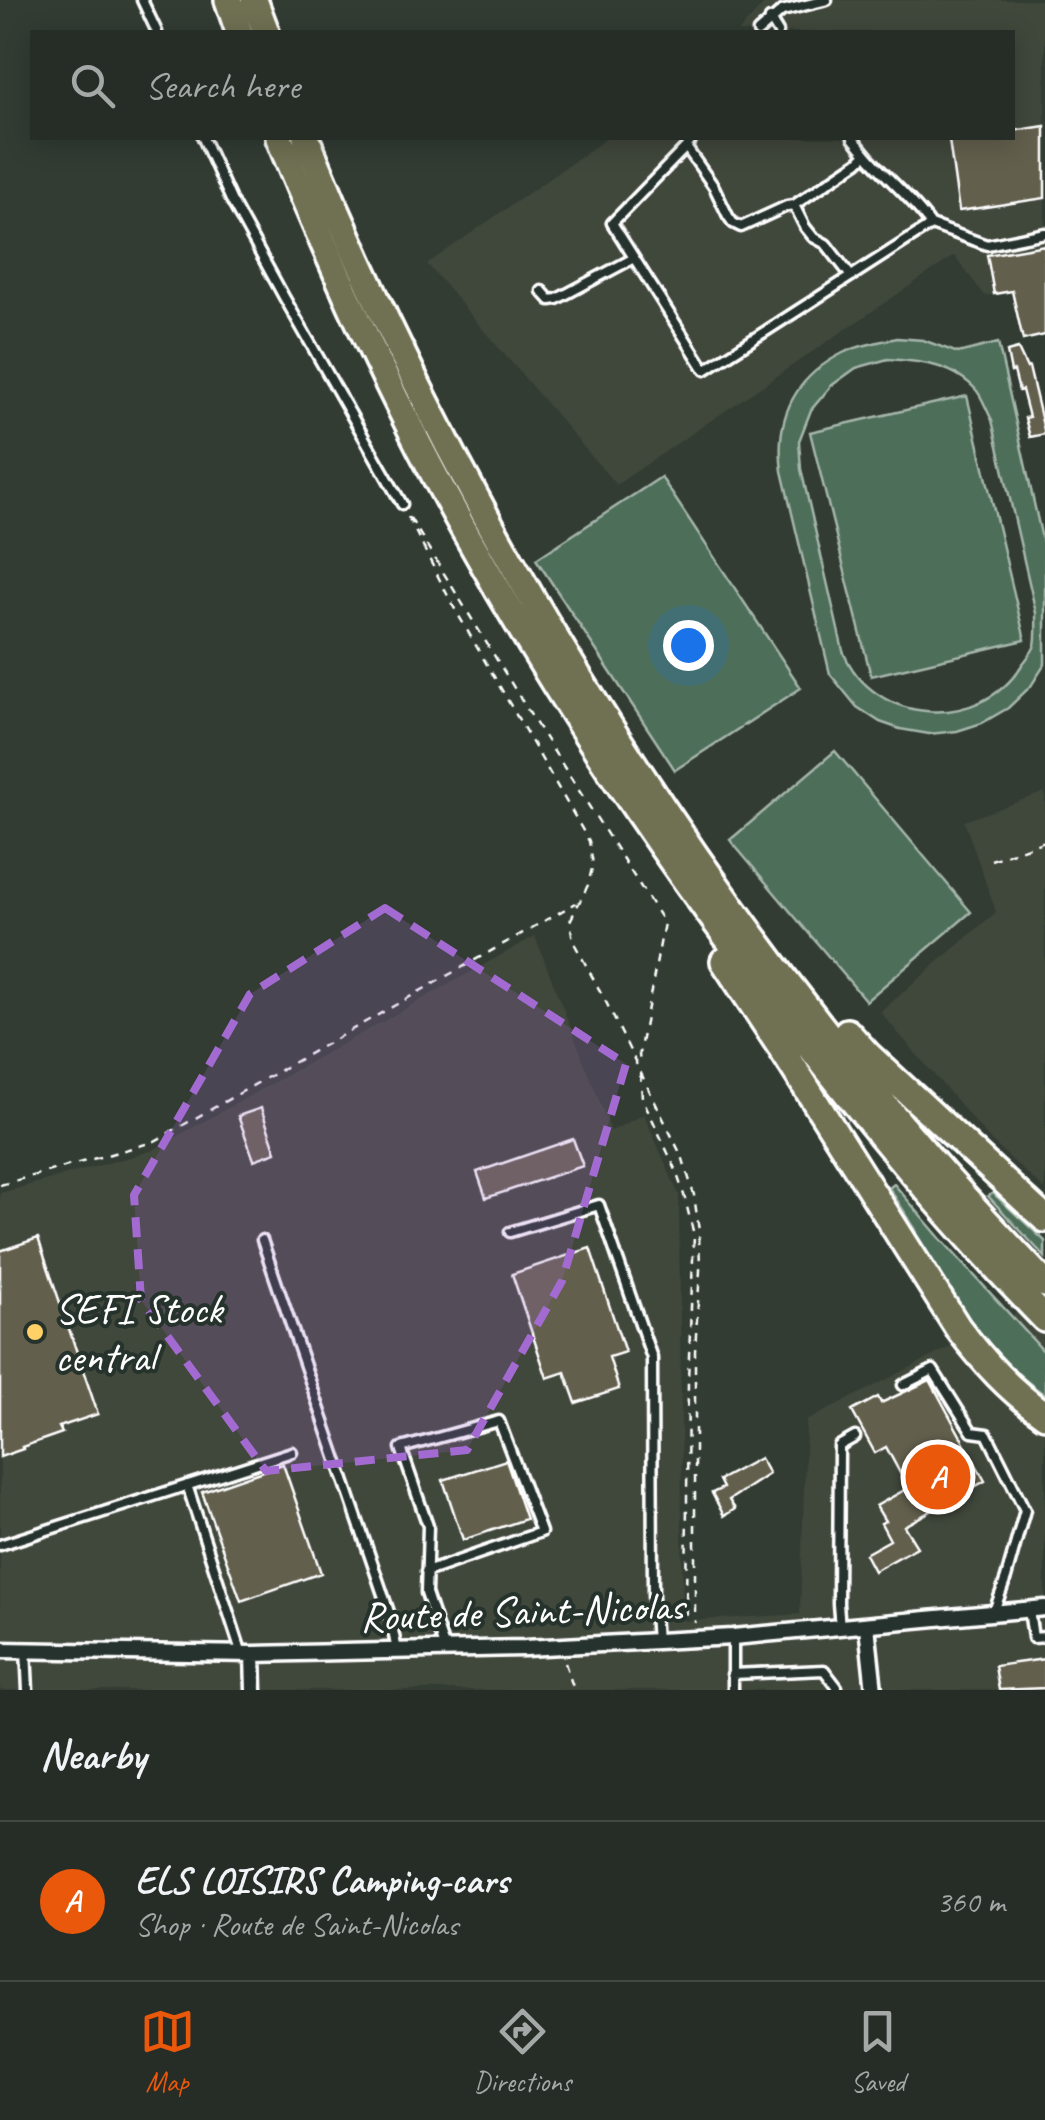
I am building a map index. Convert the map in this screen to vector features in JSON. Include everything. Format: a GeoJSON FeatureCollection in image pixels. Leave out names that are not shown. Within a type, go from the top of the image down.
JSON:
{"type":"FeatureCollection","features":[{"type":"Feature","properties":{"kind":"highway"},"geometry":{"type":"LineString","coordinates":[[228,0],[239,30]]}},
{"type":"Feature","properties":{"kind":"highway"},"geometry":{"type":"LineString","coordinates":[[254,0],[265,30]]}},
{"type":"Feature","properties":{"kind":"highway"},"geometry":{"type":"LineString","coordinates":[[279,140],[376,359],[462,526],[602,760],[732,946],[834,1078],[921,1183],[1045,1319]]}},
{"type":"Feature","properties":{"kind":"highway"},"geometry":{"type":"LineString","coordinates":[[307,140],[406,363],[486,518],[641,776],[830,1036],[937,1166],[1045,1284]]}},
{"type":"Feature","properties":{"kind":"highway"},"geometry":{"type":"LineString","coordinates":[[668,857],[675,887],[948,1313],[990,1370],[1045,1415]]}},
{"type":"Feature","properties":{"kind":"highway"},"geometry":{"type":"LineString","coordinates":[[772,960],[802,982],[868,1055],[1045,1220]]}},
{"type":"Feature","properties":{"kind":"street","name":"Route de Saint-Nicolas"},"geometry":{"type":"LineString","coordinates":[[0,1650],[247,1654],[656,1642],[1045,1608]]}},
{"type":"Feature","properties":{"kind":"street"},"geometry":{"type":"LineString","coordinates":[[867,1626],[874,1690]]}},
{"type":"Feature","properties":{"kind":"street"},"geometry":{"type":"LineString","coordinates":[[247,1654],[254,1690]]}},
{"type":"Feature","properties":{"kind":"lane"},"geometry":{"type":"LineString","coordinates":[[142,0],[157,30]]}},
{"type":"Feature","properties":{"kind":"lane"},"geometry":{"type":"LineString","coordinates":[[760,30],[782,10],[827,0]]}},
{"type":"Feature","properties":{"kind":"lane"},"geometry":{"type":"LineString","coordinates":[[770,19],[777,30]]}},
{"type":"Feature","properties":{"kind":"lane"},"geometry":{"type":"LineString","coordinates":[[205,140],[231,200],[402,504]]}},
{"type":"Feature","properties":{"kind":"lane"},"geometry":{"type":"LineString","coordinates":[[692,140],[612,222],[705,370],[930,225]]}},
{"type":"Feature","properties":{"kind":"lane"},"geometry":{"type":"LineString","coordinates":[[855,140],[930,225],[987,245],[1045,232]]}},
{"type":"Feature","properties":{"kind":"lane"},"geometry":{"type":"LineString","coordinates":[[686,148],[714,187],[733,223],[741,226],[794,205],[866,154]]}},
{"type":"Feature","properties":{"kind":"lane"},"geometry":{"type":"LineString","coordinates":[[794,205],[805,227],[826,244],[850,275]]}},
{"type":"Feature","properties":{"kind":"lane"},"geometry":{"type":"LineString","coordinates":[[542,291],[550,300],[557,299],[634,258]]}},
{"type":"Feature","properties":{"kind":"lane"},"geometry":{"type":"LineString","coordinates":[[510,1232],[599,1206],[652,1358],[656,1642]]}},
{"type":"Feature","properties":{"kind":"lane"},"geometry":{"type":"LineString","coordinates":[[262,1240],[390,1615],[397,1651]]}},
{"type":"Feature","properties":{"kind":"lane"},"geometry":{"type":"LineString","coordinates":[[903,1385],[934,1370],[972,1432],[987,1434],[1025,1510],[993,1614]]}},
{"type":"Feature","properties":{"kind":"lane"},"geometry":{"type":"LineString","coordinates":[[426,1572],[541,1532],[499,1421],[401,1448],[428,1526],[426,1572],[426,1594],[445,1650]]}},
{"type":"Feature","properties":{"kind":"lane"},"geometry":{"type":"LineString","coordinates":[[840,1628],[839,1446],[855,1437]]}},
{"type":"Feature","properties":{"kind":"lane"},"geometry":{"type":"LineString","coordinates":[[0,1545],[292,1452]]}},
{"type":"Feature","properties":{"kind":"lane"},"geometry":{"type":"LineString","coordinates":[[186,1485],[247,1654]]}},
{"type":"Feature","properties":{"kind":"lane"},"geometry":{"type":"LineString","coordinates":[[1029,1610],[1034,1638],[1045,1637]]}},
{"type":"Feature","properties":{"kind":"lane"},"geometry":{"type":"LineString","coordinates":[[733,1636],[733,1690]]}},
{"type":"Feature","properties":{"kind":"lane"},"geometry":{"type":"LineString","coordinates":[[26,1650],[28,1690]]}},
{"type":"Feature","properties":{"kind":"lane"},"geometry":{"type":"LineString","coordinates":[[732,1674],[824,1670],[837,1690]]}},
{"type":"Feature","properties":{"kind":"path"},"geometry":{"type":"LineString","coordinates":[[402,504],[452,604],[588,841],[592,864],[588,885],[570,921],[572,941],[684,1159],[694,1195],[700,1270],[694,1596],[698,1639]]}},
{"type":"Feature","properties":{"kind":"path"},"geometry":{"type":"LineString","coordinates":[[402,504],[534,722],[664,924],[639,1054],[642,1097],[675,1168],[694,1235],[686,1617]]}},
{"type":"Feature","properties":{"kind":"path"},"geometry":{"type":"LineString","coordinates":[[991,860],[1045,842]]}},
{"type":"Feature","properties":{"kind":"path"},"geometry":{"type":"LineString","coordinates":[[0,1184],[152,1142],[578,902]]}},
{"type":"Feature","properties":{"kind":"path"},"geometry":{"type":"LineString","coordinates":[[564,1656],[574,1690]]}},
{"type":"Feature","properties":{"kind":"highlighted area"},"geometry":{"type":"Polygon","coordinates":[[[385,908],[626,1064],[562,1281],[467,1450],[266,1471],[141,1300],[134,1195],[250,994],[385,908]]]}},
{"type":"Feature","properties":{"kind":"shaded area"},"geometry":{"type":"Polygon","coordinates":[[[763,0],[1045,0],[1045,285],[985,296],[954,256],[616,485],[427,264],[604,140],[1015,140],[1015,30],[740,30],[764,4],[763,0]]]}},
{"type":"Feature","properties":{"kind":"shaded area"},"geometry":{"type":"Polygon","coordinates":[[[1045,792],[1045,1190],[991,1141],[880,1012],[996,912],[964,821],[1045,792]]]}},
{"type":"Feature","properties":{"kind":"shaded area"},"geometry":{"type":"Polygon","coordinates":[[[535,936],[611,1131],[644,1114],[679,1195],[683,1621],[800,1614],[806,1421],[1045,1298],[1045,1690],[0,1690],[0,1193],[151,1151],[535,936]]]}},
{"type":"Feature","properties":{"kind":"green space"},"geometry":{"type":"Polygon","coordinates":[[[897,338],[923,340],[958,353],[998,343],[1045,552],[1045,664],[1031,686],[1008,708],[957,731],[929,734],[880,722],[857,707],[830,674],[782,471],[785,417],[800,387],[843,353],[897,338]],[[888,359],[856,368],[831,386],[811,410],[799,441],[801,469],[843,651],[858,676],[878,694],[902,706],[928,711],[955,710],[981,702],[1004,687],[1035,645],[1036,613],[992,420],[977,391],[948,370],[888,359]]]}},
{"type":"Feature","properties":{"kind":"green space"},"geometry":{"type":"Polygon","coordinates":[[[967,396],[1025,640],[871,676],[810,432],[967,396]]]}},
{"type":"Feature","properties":{"kind":"green space"},"geometry":{"type":"Polygon","coordinates":[[[661,477],[801,688],[675,770],[536,559],[661,477]]]}},
{"type":"Feature","properties":{"kind":"green space"},"geometry":{"type":"Polygon","coordinates":[[[835,751],[971,912],[866,1001],[730,840],[835,751]]]}},
{"type":"Feature","properties":{"kind":"green space"},"geometry":{"type":"Polygon","coordinates":[[[894,1184],[1045,1353],[1045,1395],[1005,1361],[957,1303],[889,1188],[894,1184]]]}},
{"type":"Feature","properties":{"kind":"green space"},"geometry":{"type":"Polygon","coordinates":[[[993,1193],[1045,1241],[1045,1257],[988,1196],[993,1193]]]}},
{"type":"Feature","properties":{"kind":"building"},"geometry":{"type":"Polygon","coordinates":[[[1045,126],[1045,198],[959,211],[949,140],[1015,140],[1015,131],[1045,126]]]}},
{"type":"Feature","properties":{"kind":"building"},"geometry":{"type":"Polygon","coordinates":[[[1045,245],[1045,335],[1023,340],[1012,291],[994,294],[987,255],[1045,245]]]}},
{"type":"Feature","properties":{"kind":"building"},"geometry":{"type":"Polygon","coordinates":[[[1018,349],[1029,367],[1045,434],[1030,437],[1022,390],[1019,391],[1014,371],[1011,372],[1007,352],[1018,349]]]}},
{"type":"Feature","properties":{"kind":"building"},"geometry":{"type":"Polygon","coordinates":[[[261,1108],[276,1152],[254,1160],[238,1116],[261,1108]]]}},
{"type":"Feature","properties":{"kind":"building"},"geometry":{"type":"Polygon","coordinates":[[[573,1139],[583,1166],[486,1198],[477,1172],[573,1139]]]}},
{"type":"Feature","properties":{"kind":"building","name":"SEFI Stock central"},"geometry":{"type":"Polygon","coordinates":[[[38,1238],[98,1414],[59,1427],[62,1433],[0,1457],[0,1251],[38,1238]]]}},
{"type":"Feature","properties":{"kind":"building"},"geometry":{"type":"Polygon","coordinates":[[[590,1248],[625,1352],[609,1357],[619,1389],[576,1403],[565,1372],[547,1378],[512,1274],[590,1248]]]}},
{"type":"Feature","properties":{"kind":"building"},"geometry":{"type":"Polygon","coordinates":[[[930,1380],[985,1481],[904,1526],[917,1547],[874,1571],[865,1554],[890,1540],[876,1506],[908,1488],[886,1447],[875,1453],[852,1411],[878,1397],[881,1403],[930,1380]]]}},
{"type":"Feature","properties":{"kind":"building"},"geometry":{"type":"Polygon","coordinates":[[[760,1458],[769,1474],[729,1500],[735,1509],[724,1516],[712,1493],[723,1488],[719,1480],[760,1458]]]}},
{"type":"Feature","properties":{"kind":"building"},"geometry":{"type":"Polygon","coordinates":[[[506,1460],[526,1519],[463,1540],[443,1480],[506,1460]]]}},
{"type":"Feature","properties":{"kind":"building"},"geometry":{"type":"Polygon","coordinates":[[[283,1464],[321,1573],[241,1601],[202,1492],[283,1464]]]}},
{"type":"Feature","properties":{"kind":"building"},"geometry":{"type":"Polygon","coordinates":[[[1045,1659],[1045,1688],[999,1690],[995,1666],[1045,1659]]]}},
{"type":"Feature","properties":{"kind":"place","name":"SEFI Stock central"},"geometry":{"type":"Point","coordinates":[35,1332]}},
{"type":"Feature","properties":{"kind":"place","name":"ELS LOISIRS Camping-cars"},"geometry":{"type":"Point","coordinates":[938,1477]}}]}
